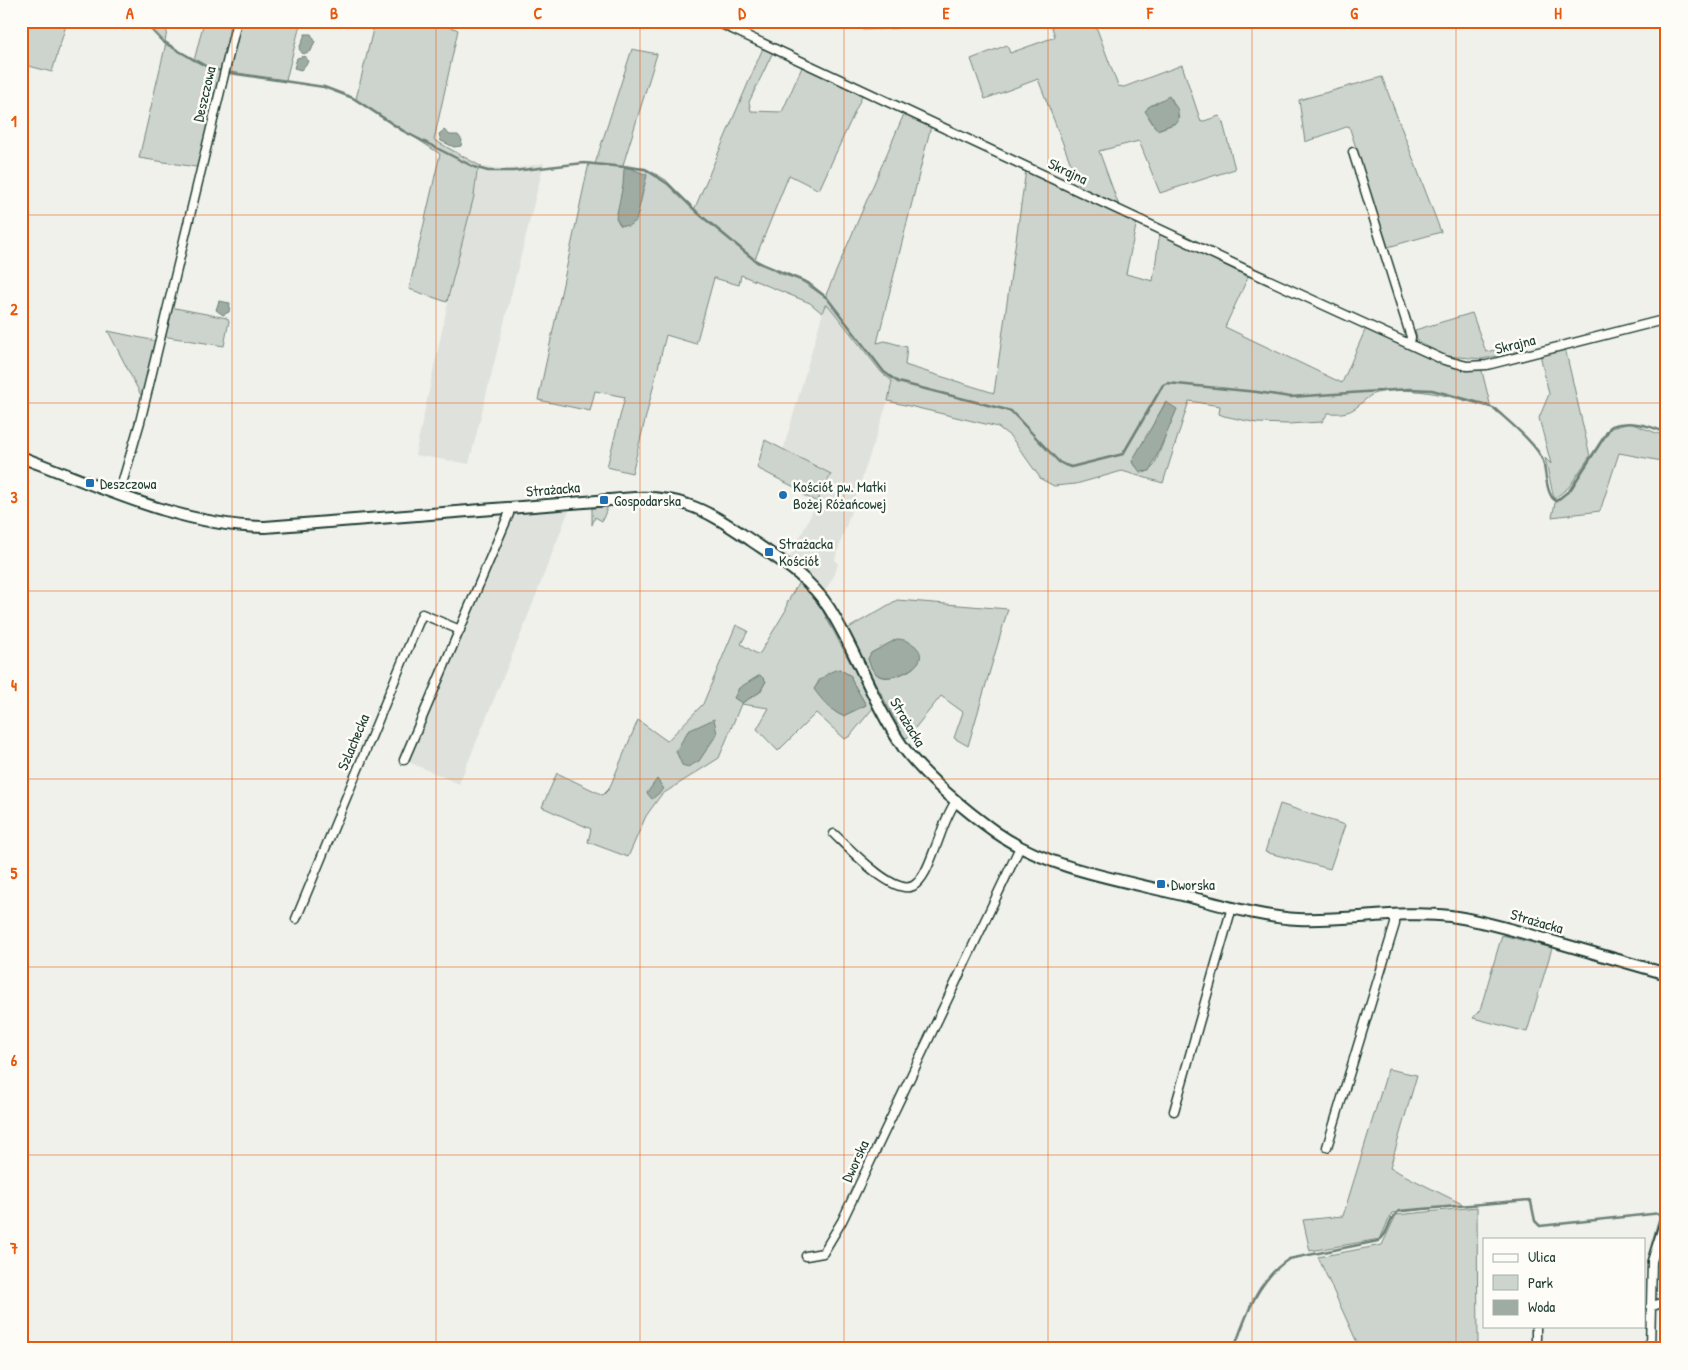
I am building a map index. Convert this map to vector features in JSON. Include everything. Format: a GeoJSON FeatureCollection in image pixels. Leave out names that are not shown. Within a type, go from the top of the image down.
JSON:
{"type":"FeatureCollection","features":[{"type":"Feature","properties":{"kind":"street","name":"Deszczowa"},"geometry":{"type":"LineString","coordinates":[[119,494],[144,404],[237,21]]}},
{"type":"Feature","properties":{"kind":"street","name":"Skrajna"},"geometry":{"type":"LineString","coordinates":[[715,21],[1238,266],[1444,360],[1467,366],[1487,365],[1667,319]]}},
{"type":"Feature","properties":{"kind":"street"},"geometry":{"type":"LineString","coordinates":[[1353,152],[1411,337],[1410,344]]}},
{"type":"Feature","properties":{"kind":"street","name":"Strażacka"},"geometry":{"type":"LineString","coordinates":[[21,457],[119,494],[211,522],[248,527],[625,498],[653,498],[690,506],[712,515],[729,525],[793,570],[818,593],[834,617],[902,745],[924,771],[957,800],[992,829],[1020,847],[1068,867],[1272,916],[1297,919],[1431,915],[1474,920],[1667,974]]}},
{"type":"Feature","properties":{"kind":"street"},"geometry":{"type":"LineString","coordinates":[[404,760],[509,514],[509,508]]}},
{"type":"Feature","properties":{"kind":"street","name":"Szlachecka"},"geometry":{"type":"LineString","coordinates":[[296,919],[422,614],[460,630]]}},
{"type":"Feature","properties":{"kind":"street"},"geometry":{"type":"LineString","coordinates":[[834,834],[884,878],[899,886],[909,887],[920,880],[933,854],[943,826],[957,800]]}},
{"type":"Feature","properties":{"kind":"street","name":"Dworska"},"geometry":{"type":"LineString","coordinates":[[806,1256],[823,1253],[842,1221],[1020,847]]}},
{"type":"Feature","properties":{"kind":"street"},"geometry":{"type":"LineString","coordinates":[[1174,1110],[1232,907]]}},
{"type":"Feature","properties":{"kind":"street"},"geometry":{"type":"LineString","coordinates":[[1327,1147],[1396,916]]}},
{"type":"Feature","properties":{"kind":"street"},"geometry":{"type":"LineString","coordinates":[[1650,1349],[1652,1264],[1667,1214]]}},
{"type":"Feature","properties":{"kind":"street"},"geometry":{"type":"LineString","coordinates":[[1650,1307],[1667,1301]]}},
{"type":"Feature","properties":{"kind":"street"},"geometry":{"type":"LineString","coordinates":[[1536,1328],[1536,1349]]}},
{"type":"Feature","properties":{"kind":"shaded area"},"geometry":{"type":"Polygon","coordinates":[[[544,163],[469,464],[415,455],[457,261],[474,196],[477,172],[482,167],[512,169],[544,163]]]}},
{"type":"Feature","properties":{"kind":"shaded area"},"geometry":{"type":"Polygon","coordinates":[[[825,305],[828,305],[882,373],[892,381],[888,401],[835,559],[838,564],[835,574],[825,591],[789,559],[831,474],[783,450],[825,305]]]}},
{"type":"Feature","properties":{"kind":"shaded area"},"geometry":{"type":"Polygon","coordinates":[[[569,510],[521,634],[459,784],[404,760],[504,514],[569,510]]]}},
{"type":"Feature","properties":{"kind":"green space"},"geometry":{"type":"Polygon","coordinates":[[[22,21],[65,21],[66,25],[52,72],[21,64],[22,21]]]}},
{"type":"Feature","properties":{"kind":"green space"},"geometry":{"type":"Polygon","coordinates":[[[145,21],[169,21],[165,41],[194,61],[204,21],[301,21],[286,80],[223,71],[202,168],[139,158],[166,43],[145,21]]]}},
{"type":"Feature","properties":{"kind":"green space"},"geometry":{"type":"Polygon","coordinates":[[[375,21],[437,21],[458,30],[434,140],[482,167],[477,172],[474,196],[447,302],[409,289],[440,154],[356,99],[375,21]]]}},
{"type":"Feature","properties":{"kind":"green space"},"geometry":{"type":"Polygon","coordinates":[[[859,21],[913,21],[897,28],[863,30],[859,21]]]}},
{"type":"Feature","properties":{"kind":"green space"},"geometry":{"type":"Polygon","coordinates":[[[1050,21],[1094,21],[1118,86],[1124,87],[1182,65],[1201,122],[1219,116],[1222,119],[1235,169],[1160,193],[1139,141],[1099,151],[1119,206],[1137,221],[1126,274],[1153,281],[1160,232],[1248,277],[1225,327],[1342,383],[1366,328],[1371,326],[1449,361],[1480,363],[1491,408],[1434,393],[1406,390],[1391,391],[1373,394],[1349,411],[1328,413],[1322,422],[1288,424],[1257,423],[1224,416],[1219,414],[1220,406],[1189,401],[1163,483],[1122,471],[1076,484],[1054,486],[1041,479],[1011,437],[998,427],[888,401],[892,381],[882,373],[828,305],[825,305],[822,313],[810,303],[741,275],[739,285],[714,278],[696,344],[666,335],[632,473],[607,467],[625,397],[595,391],[590,411],[538,400],[589,163],[595,164],[632,49],[657,54],[623,165],[647,169],[666,180],[694,210],[763,48],[773,52],[749,102],[751,111],[782,112],[803,65],[863,94],[819,190],[789,175],[755,259],[781,274],[800,280],[825,297],[904,114],[931,126],[877,343],[885,341],[907,347],[905,365],[994,393],[1026,170],[1077,193],[1079,185],[1038,79],[985,99],[971,59],[1007,45],[1010,53],[1055,37],[1050,21]],[[1172,99],[1148,107],[1149,118],[1157,130],[1174,124],[1179,117],[1172,99]],[[1165,403],[1132,463],[1145,473],[1154,466],[1176,410],[1165,403]]]}},
{"type":"Feature","properties":{"kind":"green space"},"geometry":{"type":"Polygon","coordinates":[[[1382,77],[1441,232],[1388,247],[1349,126],[1305,142],[1299,100],[1382,77]]]}},
{"type":"Feature","properties":{"kind":"green space"},"geometry":{"type":"Polygon","coordinates":[[[170,307],[227,318],[229,321],[224,346],[162,336],[170,307]]]}},
{"type":"Feature","properties":{"kind":"green space"},"geometry":{"type":"Polygon","coordinates":[[[1472,313],[1486,352],[1520,344],[1523,351],[1482,359],[1447,356],[1418,344],[1415,330],[1472,313]]]}},
{"type":"Feature","properties":{"kind":"green space"},"geometry":{"type":"Polygon","coordinates":[[[108,331],[161,342],[145,403],[108,331]]]}},
{"type":"Feature","properties":{"kind":"green space"},"geometry":{"type":"Polygon","coordinates":[[[1565,348],[1590,456],[1569,487],[1554,499],[1545,458],[1551,464],[1539,418],[1549,394],[1540,354],[1565,348]]]}},
{"type":"Feature","properties":{"kind":"green space"},"geometry":{"type":"Polygon","coordinates":[[[1630,423],[1667,437],[1667,462],[1619,453],[1600,511],[1552,517],[1555,503],[1571,490],[1611,428],[1630,423]]]}},
{"type":"Feature","properties":{"kind":"green space"},"geometry":{"type":"Polygon","coordinates":[[[765,440],[831,474],[817,502],[803,495],[802,491],[757,468],[765,440]]]}},
{"type":"Feature","properties":{"kind":"green space"},"geometry":{"type":"Polygon","coordinates":[[[608,506],[602,521],[595,517],[592,525],[592,508],[608,506]]]}},
{"type":"Feature","properties":{"kind":"green space"},"geometry":{"type":"Polygon","coordinates":[[[799,582],[818,602],[874,707],[850,736],[845,739],[816,713],[778,751],[757,729],[769,708],[741,704],[719,758],[661,795],[646,816],[628,857],[588,842],[591,829],[542,807],[557,773],[603,795],[609,789],[638,720],[667,741],[703,704],[736,625],[748,631],[741,644],[757,654],[760,653],[786,610],[787,603],[799,582]],[[839,669],[819,680],[815,689],[831,708],[843,716],[866,705],[851,676],[839,669]],[[766,681],[739,688],[735,698],[742,703],[760,692],[766,681]]]}},
{"type":"Feature","properties":{"kind":"green space"},"geometry":{"type":"Polygon","coordinates":[[[897,600],[1008,609],[968,746],[954,738],[963,712],[941,696],[907,738],[904,737],[847,629],[897,600]],[[879,649],[871,653],[868,659],[872,668],[879,676],[887,678],[909,671],[917,664],[920,658],[879,649]]]}},
{"type":"Feature","properties":{"kind":"green space"},"geometry":{"type":"Polygon","coordinates":[[[1280,804],[1345,825],[1330,869],[1265,852],[1280,804]]]}},
{"type":"Feature","properties":{"kind":"green space"},"geometry":{"type":"Polygon","coordinates":[[[1502,935],[1552,948],[1527,1032],[1473,1018],[1480,1010],[1502,935]]]}},
{"type":"Feature","properties":{"kind":"green space"},"geometry":{"type":"Polygon","coordinates":[[[1388,1069],[1417,1075],[1390,1168],[1464,1205],[1392,1213],[1380,1239],[1310,1251],[1303,1220],[1343,1216],[1388,1069]]]}},
{"type":"Feature","properties":{"kind":"green space"},"geometry":{"type":"Polygon","coordinates":[[[1477,1207],[1478,1349],[1360,1349],[1318,1257],[1382,1245],[1396,1215],[1477,1207]]]}},
{"type":"Feature","properties":{"kind":"water"},"geometry":{"type":"Polygon","coordinates":[[[305,34],[311,34],[315,41],[311,51],[303,54],[299,49],[305,34]]]}},
{"type":"Feature","properties":{"kind":"water"},"geometry":{"type":"Polygon","coordinates":[[[305,56],[308,62],[301,70],[294,68],[297,58],[305,56]]]}},
{"type":"Feature","properties":{"kind":"water"},"geometry":{"type":"Polygon","coordinates":[[[1169,96],[1178,110],[1178,122],[1157,130],[1145,111],[1150,106],[1169,96]]]}},
{"type":"Feature","properties":{"kind":"water"},"geometry":{"type":"Polygon","coordinates":[[[444,130],[450,135],[458,135],[462,140],[461,146],[454,147],[441,141],[439,134],[444,130]]]}},
{"type":"Feature","properties":{"kind":"water"},"geometry":{"type":"Polygon","coordinates":[[[627,167],[647,175],[636,221],[628,226],[620,225],[616,218],[623,185],[624,169],[627,167]]]}},
{"type":"Feature","properties":{"kind":"water"},"geometry":{"type":"Polygon","coordinates":[[[219,301],[230,303],[229,312],[223,315],[216,310],[219,301]]]}},
{"type":"Feature","properties":{"kind":"water"},"geometry":{"type":"Polygon","coordinates":[[[1166,402],[1177,409],[1150,471],[1140,472],[1132,461],[1166,402]]]}},
{"type":"Feature","properties":{"kind":"water"},"geometry":{"type":"Polygon","coordinates":[[[897,639],[908,641],[917,648],[920,652],[919,661],[912,669],[902,674],[882,677],[873,670],[868,659],[871,653],[897,639]]]}},
{"type":"Feature","properties":{"kind":"water"},"geometry":{"type":"Polygon","coordinates":[[[839,669],[851,676],[866,705],[843,716],[831,709],[814,689],[825,676],[839,669]]]}},
{"type":"Feature","properties":{"kind":"water"},"geometry":{"type":"Polygon","coordinates":[[[760,675],[766,681],[760,692],[742,703],[734,698],[739,688],[760,675]]]}},
{"type":"Feature","properties":{"kind":"water"},"geometry":{"type":"Polygon","coordinates":[[[714,719],[717,734],[699,761],[688,767],[682,765],[676,751],[688,731],[714,719]]]}},
{"type":"Feature","properties":{"kind":"water"},"geometry":{"type":"Polygon","coordinates":[[[657,779],[664,789],[652,799],[647,793],[657,779]]]}},
{"type":"Feature","properties":{"kind":"waterway"},"geometry":{"type":"LineString","coordinates":[[143,21],[163,42],[209,68],[230,73],[324,87],[353,98],[403,131],[474,167],[488,171],[513,171],[584,163],[645,169],[668,184],[699,214],[757,262],[808,283],[827,298],[884,372],[898,382],[1011,411],[1059,462],[1071,467],[1123,454],[1163,385],[1167,383],[1290,397],[1409,389],[1432,390],[1487,405],[1495,409],[1535,448],[1543,461],[1550,494],[1556,501],[1570,490],[1611,426],[1632,423],[1667,433]]}},
{"type":"Feature","properties":{"kind":"waterway"},"geometry":{"type":"LineString","coordinates":[[1234,1349],[1254,1299],[1261,1287],[1278,1267],[1289,1259],[1378,1241],[1382,1238],[1395,1214],[1399,1211],[1529,1200],[1535,1221],[1540,1226],[1661,1213],[1647,1262],[1657,1266],[1667,1264]]}},
{"type":"Feature","properties":{"kind":"place","name":"Deszczowa"},"geometry":{"type":"Point","coordinates":[90,483]}},
{"type":"Feature","properties":{"kind":"place","name":"Kościół pw. Matki Bożej Różańcowej"},"geometry":{"type":"Point","coordinates":[783,495]}},
{"type":"Feature","properties":{"kind":"place","name":"Gospodarska"},"geometry":{"type":"Point","coordinates":[604,500]}},
{"type":"Feature","properties":{"kind":"place","name":"Strażacka Kościół"},"geometry":{"type":"Point","coordinates":[769,552]}},
{"type":"Feature","properties":{"kind":"place","name":"Dworska"},"geometry":{"type":"Point","coordinates":[1161,884]}}]}
